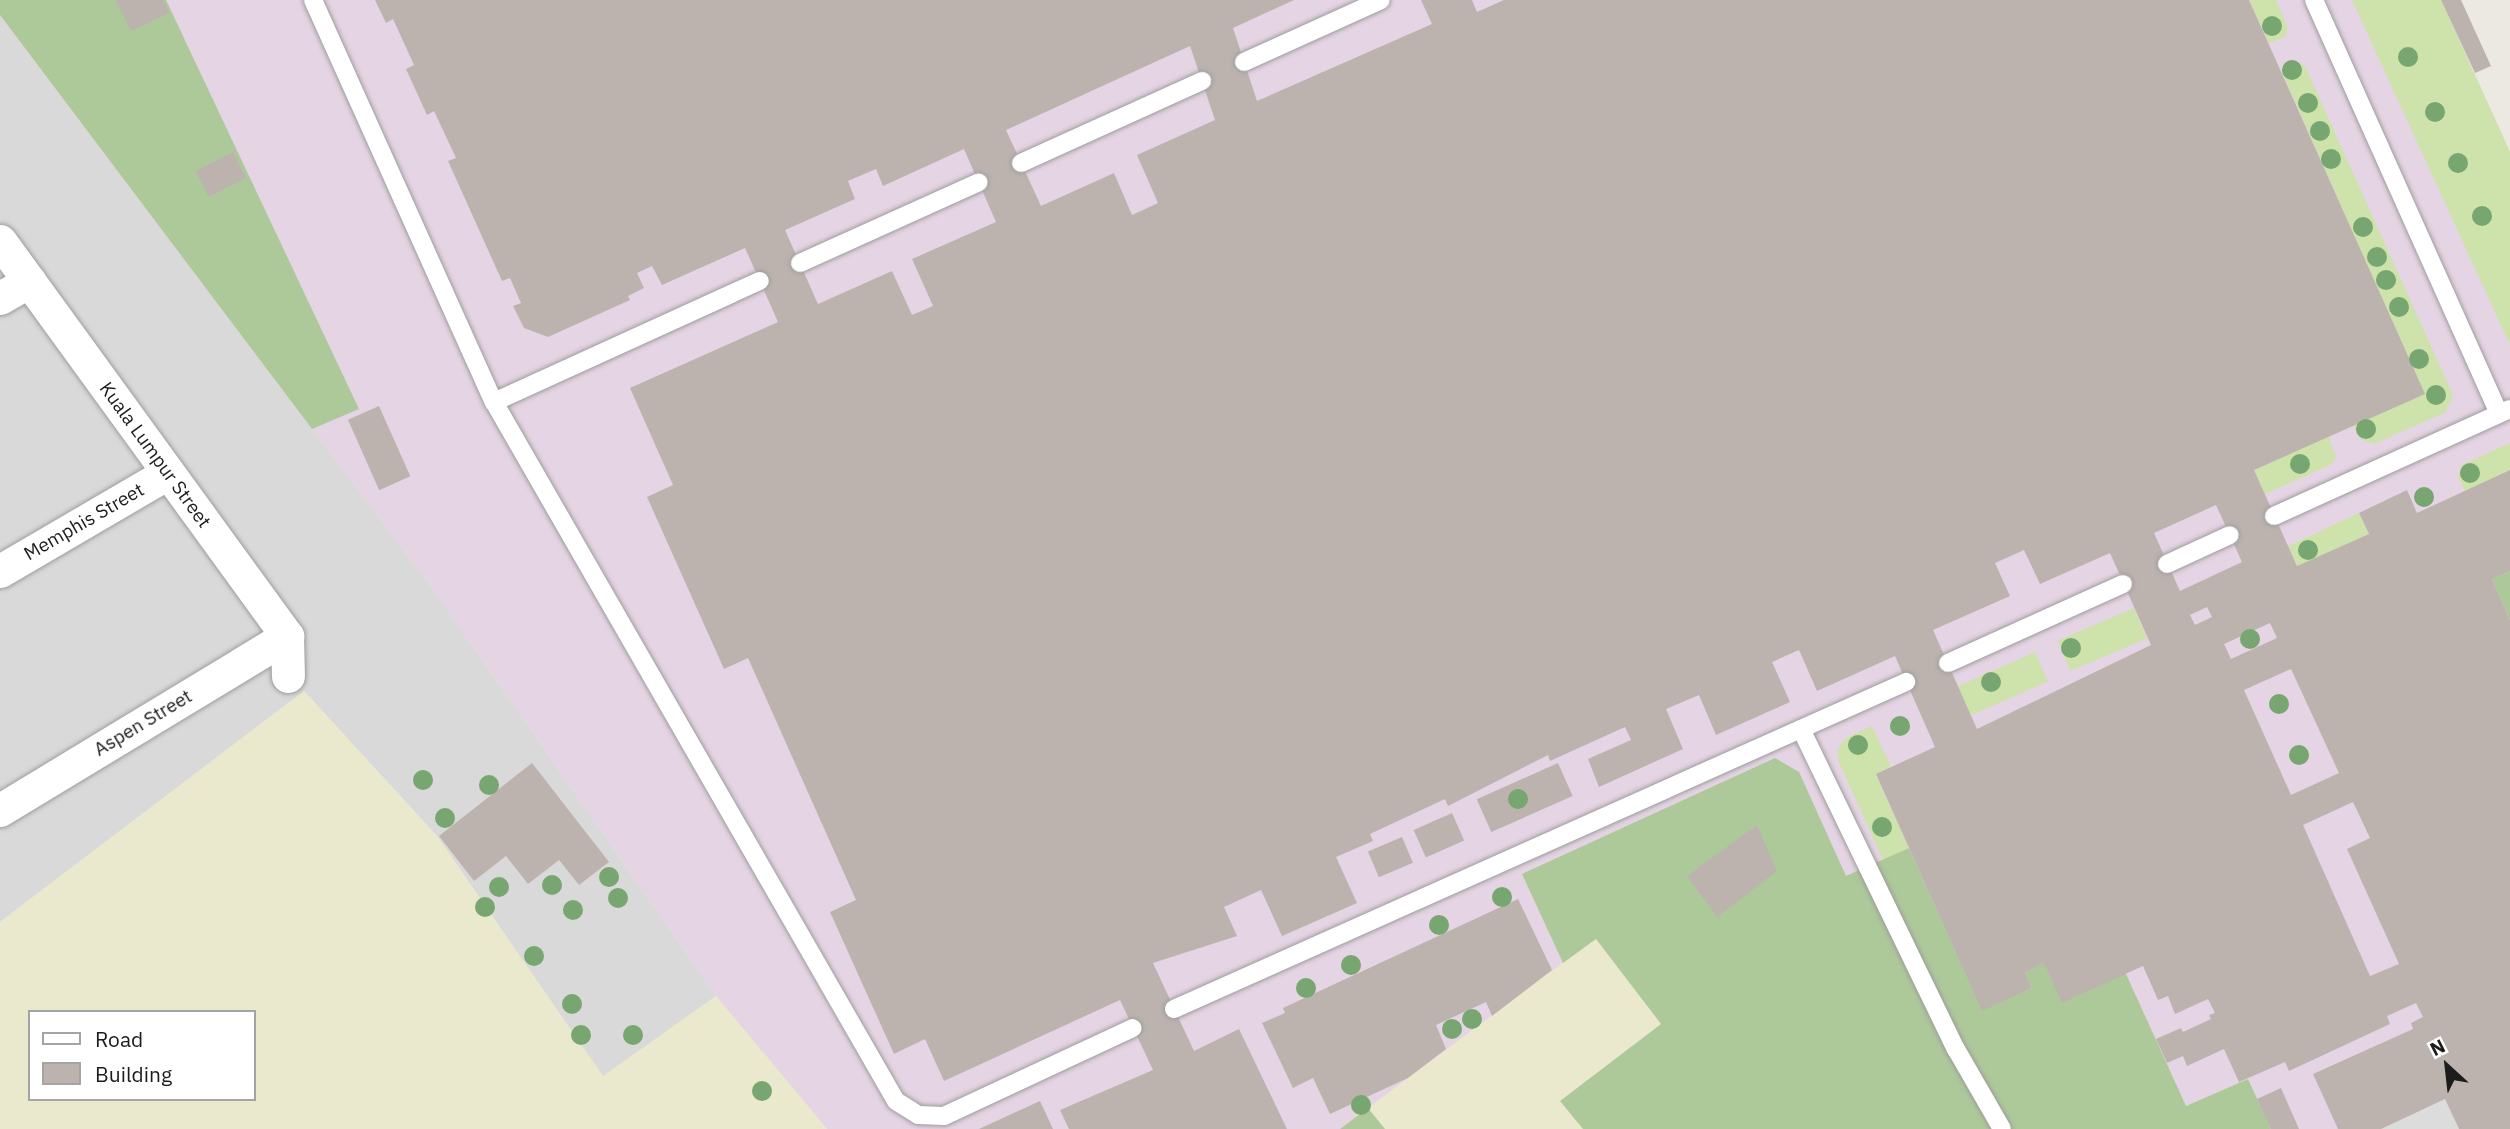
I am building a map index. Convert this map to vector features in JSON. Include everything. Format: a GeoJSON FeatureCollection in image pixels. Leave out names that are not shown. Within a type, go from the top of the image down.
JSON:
{"type":"FeatureCollection","features":[{"type":"Feature","properties":{"kind":"street","name":"Kuala Lumpur Street"},"geometry":{"type":"LineString","coordinates":[[0,242],[287,636]]}},
{"type":"Feature","properties":{"kind":"street"},"geometry":{"type":"LineString","coordinates":[[0,298],[29,281]]}},
{"type":"Feature","properties":{"kind":"street","name":"Memphis Street"},"geometry":{"type":"LineString","coordinates":[[0,572],[168,473]]}},
{"type":"Feature","properties":{"kind":"street"},"geometry":{"type":"LineString","coordinates":[[287,636],[288,676]]}},
{"type":"Feature","properties":{"kind":"street","name":"Aspen Street"},"geometry":{"type":"LineString","coordinates":[[0,810],[287,636]]}},
{"type":"Feature","properties":{"kind":"lane"},"geometry":{"type":"LineString","coordinates":[[313,0],[494,402],[897,1101],[918,1115],[944,1116],[1133,1028]]}},
{"type":"Feature","properties":{"kind":"lane"},"geometry":{"type":"LineString","coordinates":[[1244,62],[1381,0]]}},
{"type":"Feature","properties":{"kind":"lane"},"geometry":{"type":"LineString","coordinates":[[2274,516],[2505,411],[2314,0]]}},
{"type":"Feature","properties":{"kind":"lane"},"geometry":{"type":"LineString","coordinates":[[1021,163],[1202,81]]}},
{"type":"Feature","properties":{"kind":"lane"},"geometry":{"type":"LineString","coordinates":[[800,263],[979,183]]}},
{"type":"Feature","properties":{"kind":"lane"},"geometry":{"type":"LineString","coordinates":[[494,402],[760,281]]}},
{"type":"Feature","properties":{"kind":"lane"},"geometry":{"type":"LineString","coordinates":[[2167,564],[2230,535]]}},
{"type":"Feature","properties":{"kind":"lane"},"geometry":{"type":"LineString","coordinates":[[1948,663],[2123,584]]}},
{"type":"Feature","properties":{"kind":"lane"},"geometry":{"type":"LineString","coordinates":[[1174,1009],[1906,682]]}},
{"type":"Feature","properties":{"kind":"lane"},"geometry":{"type":"LineString","coordinates":[[1801,729],[1956,1049],[2002,1129]]}},
{"type":"Feature","properties":{"kind":"shaded area"},"geometry":{"type":"Polygon","coordinates":[[[0,0],[2441,0],[2510,152],[2510,1129],[1900,1129],[1596,938],[1340,1129],[827,1129],[716,996],[433,589],[0,15],[0,0]]]}},
{"type":"Feature","properties":{"kind":"shaded area"},"geometry":{"type":"Polygon","coordinates":[[[0,15],[433,589],[716,996],[603,1077],[437,836],[304,691],[0,922],[0,15]]]}},
{"type":"Feature","properties":{"kind":"shaded area"},"geometry":{"type":"Polygon","coordinates":[[[2445,1099],[2459,1129],[2381,1129],[2445,1099]]]}},
{"type":"Feature","properties":{"kind":"green space"},"geometry":{"type":"Polygon","coordinates":[[[0,0],[166,0],[359,409],[312,429],[0,15],[0,0]]]}},
{"type":"Feature","properties":{"kind":"green space"},"geometry":{"type":"Polygon","coordinates":[[[2249,0],[2276,0],[2288,28],[2285,37],[2269,43],[2249,0]]]}},
{"type":"Feature","properties":{"kind":"green space"},"geometry":{"type":"Polygon","coordinates":[[[2352,0],[2441,0],[2510,152],[2510,345],[2352,0]]]}},
{"type":"Feature","properties":{"kind":"green space"},"geometry":{"type":"Polygon","coordinates":[[[2297,63],[2305,66],[2453,395],[2446,412],[2374,444],[2360,439],[2354,425],[2424,393],[2281,70],[2297,63]]]}},
{"type":"Feature","properties":{"kind":"green space"},"geometry":{"type":"Polygon","coordinates":[[[2329,436],[2336,458],[2330,465],[2265,494],[2254,470],[2329,436]]]}},
{"type":"Feature","properties":{"kind":"green space"},"geometry":{"type":"Polygon","coordinates":[[[2510,443],[2510,470],[2465,491],[2458,477],[2462,465],[2510,443]]]}},
{"type":"Feature","properties":{"kind":"green space"},"geometry":{"type":"Polygon","coordinates":[[[2359,513],[2369,534],[2298,567],[2288,546],[2359,513]]]}},
{"type":"Feature","properties":{"kind":"green space"},"geometry":{"type":"Polygon","coordinates":[[[2510,571],[2510,620],[2492,579],[2510,571]]]}},
{"type":"Feature","properties":{"kind":"green space"},"geometry":{"type":"Polygon","coordinates":[[[2134,608],[2147,638],[2070,671],[2058,640],[2134,608]]]}},
{"type":"Feature","properties":{"kind":"green space"},"geometry":{"type":"Polygon","coordinates":[[[2035,652],[2048,681],[1970,716],[1957,687],[2035,652]]]}},
{"type":"Feature","properties":{"kind":"green space"},"geometry":{"type":"Polygon","coordinates":[[[304,691],[437,836],[603,1076],[716,996],[827,1129],[0,1129],[0,922],[304,691]]]}},
{"type":"Feature","properties":{"kind":"green space"},"geometry":{"type":"Polygon","coordinates":[[[1872,726],[1891,767],[1876,775],[1909,848],[1883,860],[1838,760],[1838,748],[1846,738],[1872,726]]]}},
{"type":"Feature","properties":{"kind":"green space"},"geometry":{"type":"Polygon","coordinates":[[[1775,758],[1799,772],[1846,876],[1909,848],[1982,1010],[2032,988],[2025,973],[2044,963],[2126,974],[2186,1106],[2248,1079],[2271,1129],[1583,1129],[1560,1101],[1661,1024],[1596,939],[1563,963],[1522,874],[1775,758]]]}},
{"type":"Feature","properties":{"kind":"green space"},"geometry":{"type":"Polygon","coordinates":[[[1596,938],[1661,1024],[1561,1101],[1583,1129],[1385,1129],[1368,1108],[1596,938]]]}},
{"type":"Feature","properties":{"kind":"green space"},"geometry":{"type":"Polygon","coordinates":[[[1368,1108],[1385,1129],[1340,1129],[1368,1108]]]}},
{"type":"Feature","properties":{"kind":"building"},"geometry":{"type":"Polygon","coordinates":[[[116,0],[163,0],[169,13],[131,31],[116,0]]]}},
{"type":"Feature","properties":{"kind":"building"},"geometry":{"type":"Polygon","coordinates":[[[375,0],[1294,0],[1233,28],[1257,101],[1432,24],[1421,0],[1472,0],[1477,12],[1504,0],[2249,0],[2425,394],[2254,470],[2297,566],[2369,534],[2359,513],[2407,490],[2417,513],[2510,470],[2510,571],[2492,579],[2510,620],[2510,1129],[2459,1129],[2445,1099],[2381,1129],[2338,1129],[2313,1074],[2413,1029],[2411,1023],[2423,1017],[2416,1003],[2387,1016],[2390,1024],[2289,1071],[2285,1062],[2239,1082],[2224,1049],[2187,1066],[2183,1056],[2167,1063],[2156,1039],[2181,1028],[2183,1032],[2211,1019],[2209,1015],[2215,1013],[2208,999],[2175,1014],[2168,996],[2158,1000],[2143,966],[2062,1003],[2044,963],[2025,973],[2032,988],[1982,1011],[1876,774],[1935,747],[1895,656],[1817,691],[1799,650],[1772,662],[1790,702],[1716,735],[1699,695],[1666,709],[1683,749],[1599,787],[1588,759],[1631,740],[1625,727],[1550,761],[1548,755],[1448,806],[1445,799],[1370,834],[1373,841],[1336,857],[1357,903],[1282,936],[1261,890],[1224,907],[1237,936],[1153,963],[1194,1051],[1239,1029],[1287,1129],[1069,1129],[1060,1110],[1153,1070],[1120,1000],[944,1081],[925,1039],[894,1054],[830,912],[856,900],[748,658],[724,669],[647,497],[673,485],[630,388],[778,322],[745,248],[662,285],[652,266],[637,273],[644,288],[628,296],[630,300],[548,337],[524,328],[513,306],[521,303],[510,278],[502,281],[448,161],[456,158],[434,111],[427,115],[406,69],[414,65],[393,19],[386,23],[375,0]],[[1190,46],[1006,130],[1041,206],[1114,173],[1132,215],[1158,203],[1137,155],[1215,120],[1190,46]],[[964,149],[883,186],[876,169],[848,181],[855,199],[785,230],[818,304],[892,271],[912,315],[933,306],[912,259],[996,222],[964,149]],[[2216,505],[2154,533],[2180,591],[2242,562],[2216,505]],[[2024,550],[1995,563],[2010,596],[1933,630],[1977,729],[2151,645],[2110,553],[2040,584],[2024,550]],[[2207,607],[2190,615],[2195,625],[2212,617],[2207,607]],[[2270,623],[2224,644],[2231,659],[2277,638],[2270,623]],[[2291,669],[2244,690],[2291,795],[2339,773],[2291,669]],[[2353,802],[2303,825],[2370,976],[2399,964],[2347,849],[2370,838],[2353,802]]]}},
{"type":"Feature","properties":{"kind":"building"},"geometry":{"type":"Polygon","coordinates":[[[2441,0],[2461,0],[2491,66],[2475,73],[2441,0]]]}},
{"type":"Feature","properties":{"kind":"building"},"geometry":{"type":"Polygon","coordinates":[[[233,152],[246,178],[209,197],[196,171],[233,152]]]}},
{"type":"Feature","properties":{"kind":"building"},"geometry":{"type":"Polygon","coordinates":[[[379,406],[410,476],[379,490],[348,420],[379,406]]]}},
{"type":"Feature","properties":{"kind":"building"},"geometry":{"type":"Polygon","coordinates":[[[532,763],[609,862],[579,885],[559,860],[528,884],[506,856],[474,881],[439,836],[532,763]]]}},
{"type":"Feature","properties":{"kind":"building"},"geometry":{"type":"Polygon","coordinates":[[[1558,763],[1573,796],[1491,832],[1477,799],[1558,763]]]}},
{"type":"Feature","properties":{"kind":"building"},"geometry":{"type":"Polygon","coordinates":[[[1452,813],[1464,840],[1426,857],[1414,830],[1452,813]]]}},
{"type":"Feature","properties":{"kind":"building"},"geometry":{"type":"Polygon","coordinates":[[[1757,825],[1777,871],[1717,917],[1687,876],[1757,825]]]}},
{"type":"Feature","properties":{"kind":"building"},"geometry":{"type":"Polygon","coordinates":[[[1402,837],[1413,863],[1379,877],[1368,851],[1402,837]]]}},
{"type":"Feature","properties":{"kind":"building"},"geometry":{"type":"Polygon","coordinates":[[[1518,899],[1552,970],[1492,1016],[1486,1002],[1436,1025],[1446,1049],[1408,1078],[1330,1114],[1313,1078],[1293,1088],[1262,1023],[1285,1013],[1283,1008],[1518,899]]]}},
{"type":"Feature","properties":{"kind":"building"},"geometry":{"type":"Polygon","coordinates":[[[2281,1088],[2299,1129],[2271,1129],[2257,1099],[2281,1088]]]}},
{"type":"Feature","properties":{"kind":"building"},"geometry":{"type":"Polygon","coordinates":[[[1040,1101],[1053,1129],[979,1129],[1040,1101]]]}}]}
